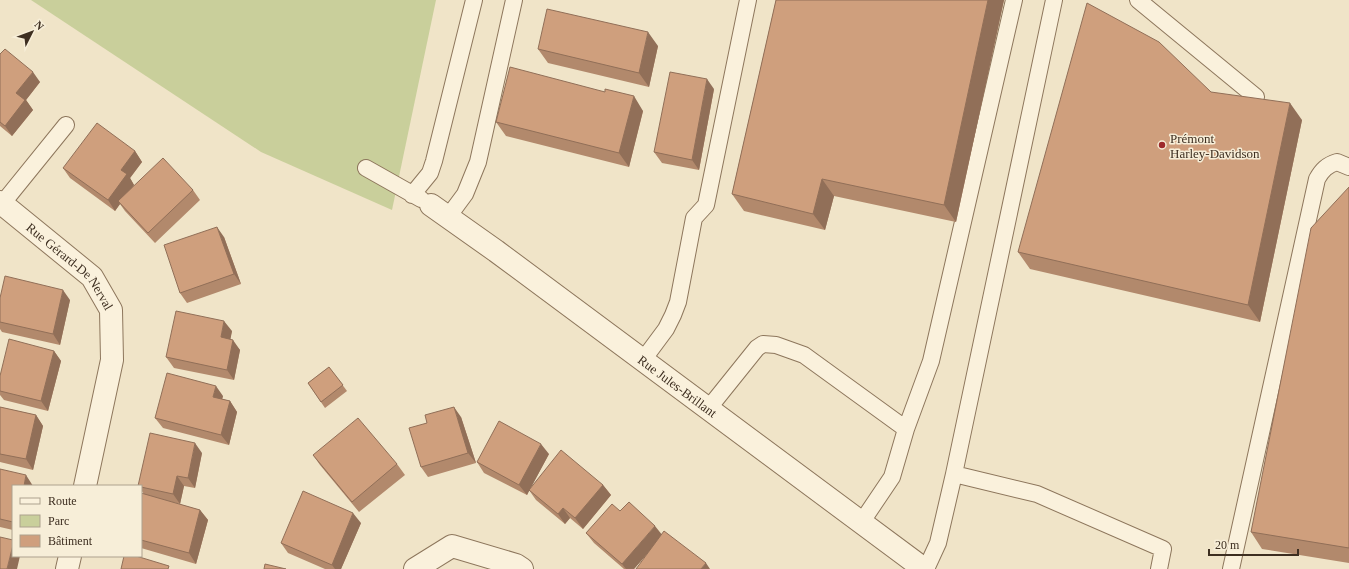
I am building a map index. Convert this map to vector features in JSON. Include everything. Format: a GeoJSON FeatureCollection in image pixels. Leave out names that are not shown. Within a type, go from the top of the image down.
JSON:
{"type":"FeatureCollection","features":[{"type":"Feature","properties":{"kind":"street","name":"Rue Gérard-De Nerval"},"geometry":{"type":"LineString","coordinates":[[1,203],[92,277],[111,310],[112,360],[85,485]]}},
{"type":"Feature","properties":{"kind":"street","name":"Rue Jules-Brillant"},"geometry":{"type":"LineString","coordinates":[[439,211],[925,569]]}},
{"type":"Feature","properties":{"kind":"street"},"geometry":{"type":"LineString","coordinates":[[415,569],[452,546],[516,565],[522,569]]}},
{"type":"Feature","properties":{"kind":"street"},"geometry":{"type":"LineString","coordinates":[[67,569],[70,557]]}},
{"type":"Feature","properties":{"kind":"lane"},"geometry":{"type":"LineString","coordinates":[[412,194],[430,173],[434,161],[474,0]]}},
{"type":"Feature","properties":{"kind":"lane"},"geometry":{"type":"LineString","coordinates":[[366,168],[439,211],[466,194],[478,162],[514,0]]}},
{"type":"Feature","properties":{"kind":"lane"},"geometry":{"type":"LineString","coordinates":[[643,360],[666,329],[678,302],[694,218],[706,205],[748,0]]}},
{"type":"Feature","properties":{"kind":"lane"},"geometry":{"type":"LineString","coordinates":[[861,523],[892,477],[906,429],[931,361],[1014,0]]}},
{"type":"Feature","properties":{"kind":"lane"},"geometry":{"type":"LineString","coordinates":[[925,569],[938,542],[954,474],[1054,0]]}},
{"type":"Feature","properties":{"kind":"lane"},"geometry":{"type":"LineString","coordinates":[[1138,0],[1256,97]]}},
{"type":"Feature","properties":{"kind":"lane"},"geometry":{"type":"LineString","coordinates":[[1,203],[66,125]]}},
{"type":"Feature","properties":{"kind":"lane"},"geometry":{"type":"LineString","coordinates":[[1231,569],[1317,179],[1322,170],[1330,164],[1337,162],[1349,167]]}},
{"type":"Feature","properties":{"kind":"lane"},"geometry":{"type":"LineString","coordinates":[[708,409],[757,348],[763,344],[776,345],[804,356],[906,429]]}},
{"type":"Feature","properties":{"kind":"lane"},"geometry":{"type":"LineString","coordinates":[[954,474],[1037,494],[1163,549],[1159,569]]}},
{"type":"Feature","properties":{"kind":"green space"},"geometry":{"type":"Polygon","coordinates":[[[31,0],[436,0],[392,210],[261,152],[31,0]]]}},
{"type":"Feature","properties":{"kind":"building"},"geometry":{"type":"Polygon","coordinates":[[[776,0],[988,0],[944,205],[822,179],[813,214],[732,194],[776,0]]]}},
{"type":"Feature","properties":{"kind":"building"},"geometry":{"type":"Polygon","coordinates":[[[1087,3],[1159,42],[1211,92],[1290,103],[1248,305],[1018,252],[1087,3]]]}},
{"type":"Feature","properties":{"kind":"building"},"geometry":{"type":"Polygon","coordinates":[[[547,9],[648,32],[639,73],[538,49],[547,9]]]}},
{"type":"Feature","properties":{"kind":"building"},"geometry":{"type":"Polygon","coordinates":[[[5,49],[33,72],[16,93],[25,100],[5,126],[0,122],[0,54],[5,49]]]}},
{"type":"Feature","properties":{"kind":"building"},"geometry":{"type":"Polygon","coordinates":[[[510,67],[605,92],[605,89],[634,96],[619,153],[496,122],[510,67]]]}},
{"type":"Feature","properties":{"kind":"building"},"geometry":{"type":"Polygon","coordinates":[[[670,72],[707,79],[692,160],[654,152],[670,72]]]}},
{"type":"Feature","properties":{"kind":"building"},"geometry":{"type":"Polygon","coordinates":[[[97,123],[135,151],[121,170],[127,174],[108,200],[63,168],[97,123]]]}},
{"type":"Feature","properties":{"kind":"building"},"geometry":{"type":"Polygon","coordinates":[[[163,158],[193,190],[148,233],[118,201],[163,158]]]}},
{"type":"Feature","properties":{"kind":"building"},"geometry":{"type":"Polygon","coordinates":[[[1349,187],[1349,548],[1251,532],[1311,228],[1349,187]]]}},
{"type":"Feature","properties":{"kind":"building"},"geometry":{"type":"Polygon","coordinates":[[[217,227],[234,274],[180,293],[164,245],[217,227]]]}},
{"type":"Feature","properties":{"kind":"building"},"geometry":{"type":"Polygon","coordinates":[[[5,276],[63,290],[53,334],[0,322],[0,298],[5,276]]]}},
{"type":"Feature","properties":{"kind":"building"},"geometry":{"type":"Polygon","coordinates":[[[176,311],[224,321],[221,337],[233,340],[227,370],[166,357],[176,311]]]}},
{"type":"Feature","properties":{"kind":"building"},"geometry":{"type":"Polygon","coordinates":[[[9,339],[54,351],[41,401],[0,391],[0,376],[9,339]]]}},
{"type":"Feature","properties":{"kind":"building"},"geometry":{"type":"Polygon","coordinates":[[[329,367],[343,385],[321,402],[308,383],[329,367]]]}},
{"type":"Feature","properties":{"kind":"building"},"geometry":{"type":"Polygon","coordinates":[[[167,373],[216,386],[213,397],[230,401],[221,435],[155,418],[167,373]]]}},
{"type":"Feature","properties":{"kind":"building"},"geometry":{"type":"Polygon","coordinates":[[[0,407],[36,415],[26,459],[0,454],[0,407]]]}},
{"type":"Feature","properties":{"kind":"building"},"geometry":{"type":"Polygon","coordinates":[[[454,407],[468,453],[421,467],[409,428],[427,423],[425,415],[454,407]]]}},
{"type":"Feature","properties":{"kind":"building"},"geometry":{"type":"Polygon","coordinates":[[[358,418],[397,464],[352,502],[313,455],[358,418]]]}},
{"type":"Feature","properties":{"kind":"building"},"geometry":{"type":"Polygon","coordinates":[[[499,421],[541,444],[519,485],[477,462],[499,421]]]}},
{"type":"Feature","properties":{"kind":"building"},"geometry":{"type":"Polygon","coordinates":[[[150,433],[195,443],[188,478],[177,476],[173,494],[142,487],[142,485],[138,485],[150,433]]]}},
{"type":"Feature","properties":{"kind":"building"},"geometry":{"type":"Polygon","coordinates":[[[561,450],[603,485],[575,518],[563,508],[558,514],[529,490],[561,450]]]}},
{"type":"Feature","properties":{"kind":"building"},"geometry":{"type":"Polygon","coordinates":[[[0,469],[26,475],[24,485],[12,485],[12,522],[0,519],[0,469]]]}},
{"type":"Feature","properties":{"kind":"building"},"geometry":{"type":"Polygon","coordinates":[[[303,491],[353,513],[332,565],[281,543],[303,491]]]}},
{"type":"Feature","properties":{"kind":"building"},"geometry":{"type":"Polygon","coordinates":[[[142,493],[200,510],[189,553],[142,540],[142,493]]]}},
{"type":"Feature","properties":{"kind":"building"},"geometry":{"type":"Polygon","coordinates":[[[629,502],[655,526],[622,564],[586,533],[612,504],[620,511],[629,502]]]}},
{"type":"Feature","properties":{"kind":"building"},"geometry":{"type":"Polygon","coordinates":[[[664,531],[706,563],[701,569],[636,569],[664,531]]]}},
{"type":"Feature","properties":{"kind":"building"},"geometry":{"type":"Polygon","coordinates":[[[0,537],[12,540],[12,549],[7,569],[0,569],[0,537]]]}},
{"type":"Feature","properties":{"kind":"building"},"geometry":{"type":"Polygon","coordinates":[[[124,557],[139,557],[169,566],[168,569],[121,569],[124,557]]]}},
{"type":"Feature","properties":{"kind":"building"},"geometry":{"type":"Polygon","coordinates":[[[265,564],[286,569],[264,569],[265,564]]]}},
{"type":"Feature","properties":{"kind":"place","name":"Prémont Harley-Davidson"},"geometry":{"type":"Point","coordinates":[1162,145]}}]}
